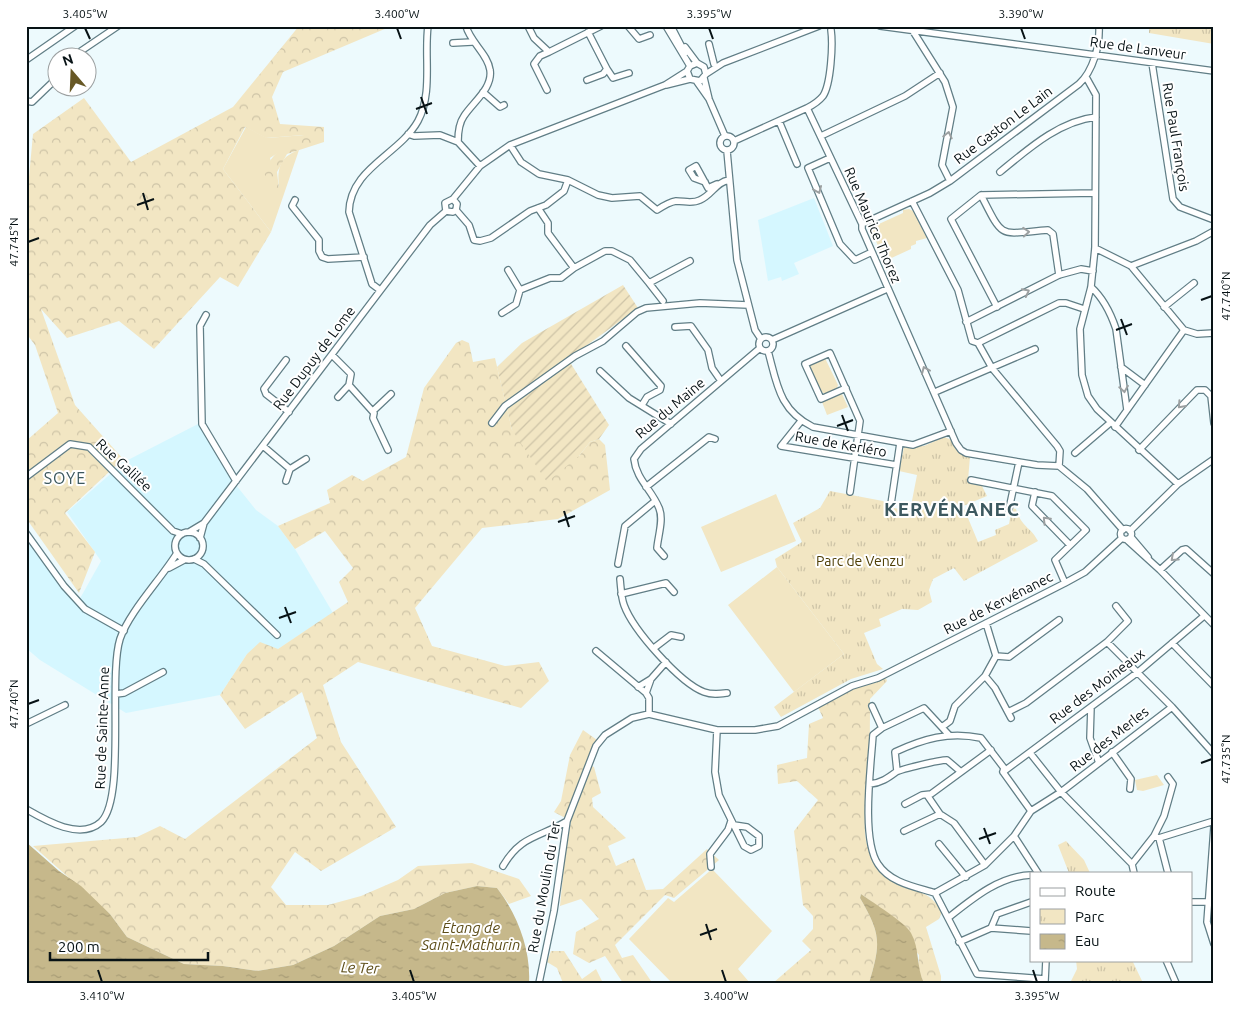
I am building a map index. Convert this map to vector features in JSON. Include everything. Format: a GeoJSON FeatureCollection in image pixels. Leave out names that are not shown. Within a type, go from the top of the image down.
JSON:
{"type":"FeatureCollection","features":[{"type":"Feature","properties":{"kind":"street"},"geometry":{"type":"LineString","coordinates":[[26,60],[75,26]]}},
{"type":"Feature","properties":{"kind":"street"},"geometry":{"type":"LineString","coordinates":[[86,48],[118,26]]}},
{"type":"Feature","properties":{"kind":"street"},"geometry":{"type":"LineString","coordinates":[[380,290],[372,284],[349,212],[349,202],[362,176],[376,161],[408,134],[419,119],[427,76],[428,26]]}},
{"type":"Feature","properties":{"kind":"street"},"geometry":{"type":"LineString","coordinates":[[458,142],[462,117],[483,92],[490,74],[490,67],[472,42],[466,26]]}},
{"type":"Feature","properties":{"kind":"street"},"geometry":{"type":"LineString","coordinates":[[528,26],[534,38],[548,52]]}},
{"type":"Feature","properties":{"kind":"street"},"geometry":{"type":"LineString","coordinates":[[548,90],[534,64],[540,56],[601,26]]}},
{"type":"Feature","properties":{"kind":"street"},"geometry":{"type":"LineString","coordinates":[[628,26],[636,38],[639,39],[650,35]]}},
{"type":"Feature","properties":{"kind":"street"},"geometry":{"type":"LineString","coordinates":[[666,26],[689,69]]}},
{"type":"Feature","properties":{"kind":"street"},"geometry":{"type":"LineString","coordinates":[[671,26],[689,60],[690,79],[697,82],[709,99],[725,136]]}},
{"type":"Feature","properties":{"kind":"street"},"geometry":{"type":"LineString","coordinates":[[675,26],[700,64],[705,76],[709,99]]}},
{"type":"Feature","properties":{"kind":"street"},"geometry":{"type":"LineString","coordinates":[[700,64],[723,63],[819,26]]}},
{"type":"Feature","properties":{"kind":"street","name":"Rue de Lanveur"},"geometry":{"type":"LineString","coordinates":[[880,26],[911,28],[1214,71]]}},
{"type":"Feature","properties":{"kind":"street"},"geometry":{"type":"LineString","coordinates":[[1099,26],[1095,54],[1086,77],[1096,95],[1094,193],[1096,248],[1091,287],[1080,329],[1082,375],[1090,400],[1112,425],[1178,484]]}},
{"type":"Feature","properties":{"kind":"street"},"geometry":{"type":"LineString","coordinates":[[911,28],[940,74],[953,107],[942,165],[950,181]]}},
{"type":"Feature","properties":{"kind":"street"},"geometry":{"type":"LineString","coordinates":[[734,141],[808,108],[822,98],[826,90],[833,44],[831,30]]}},
{"type":"Feature","properties":{"kind":"street"},"geometry":{"type":"LineString","coordinates":[[588,32],[606,69],[613,78],[629,73]]}},
{"type":"Feature","properties":{"kind":"street"},"geometry":{"type":"LineString","coordinates":[[453,44],[472,42]]}},
{"type":"Feature","properties":{"kind":"street"},"geometry":{"type":"LineString","coordinates":[[709,44],[714,64]]}},
{"type":"Feature","properties":{"kind":"street"},"geometry":{"type":"LineString","coordinates":[[697,82],[723,63]]}},
{"type":"Feature","properties":{"kind":"street","name":"Rue Paul François"},"geometry":{"type":"LineString","coordinates":[[1152,63],[1173,199],[1180,207],[1214,220]]}},
{"type":"Feature","properties":{"kind":"street","name":"Rue Dupuy de Lome"},"geometry":{"type":"LineString","coordinates":[[665,85],[700,64]]}},
{"type":"Feature","properties":{"kind":"street"},"geometry":{"type":"LineString","coordinates":[[587,80],[602,74],[606,69]]}},
{"type":"Feature","properties":{"kind":"street"},"geometry":{"type":"LineString","coordinates":[[821,136],[905,96],[940,74]]}},
{"type":"Feature","properties":{"kind":"street","name":"Rue Gaston Le Lain"},"geometry":{"type":"LineString","coordinates":[[862,224],[950,181],[1086,77]]}},
{"type":"Feature","properties":{"kind":"street","name":"Rue Dupuy de Lome"},"geometry":{"type":"LineString","coordinates":[[200,538],[204,523],[236,480],[430,225],[446,211],[445,203],[453,199],[480,166],[510,145],[665,85],[690,79]]}},
{"type":"Feature","properties":{"kind":"street"},"geometry":{"type":"LineString","coordinates":[[26,101],[34,100],[48,87]]}},
{"type":"Feature","properties":{"kind":"street"},"geometry":{"type":"LineString","coordinates":[[483,92],[500,107],[504,106]]}},
{"type":"Feature","properties":{"kind":"street","name":"Rue Maurice Thorez"},"geometry":{"type":"LineString","coordinates":[[808,108],[862,224],[887,289],[961,450],[1019,462]]}},
{"type":"Feature","properties":{"kind":"street"},"geometry":{"type":"LineString","coordinates":[[1000,172],[1032,146],[1064,126],[1096,117]]}},
{"type":"Feature","properties":{"kind":"street"},"geometry":{"type":"LineString","coordinates":[[779,121],[797,164]]}},
{"type":"Feature","properties":{"kind":"street"},"geometry":{"type":"LineString","coordinates":[[408,134],[440,134],[458,142],[480,166]]}},
{"type":"Feature","properties":{"kind":"street"},"geometry":{"type":"LineString","coordinates":[[725,136],[730,136],[734,141],[733,147],[727,151]]}},
{"type":"Feature","properties":{"kind":"street"},"geometry":{"type":"LineString","coordinates":[[725,136],[720,141],[720,146],[727,151]]}},
{"type":"Feature","properties":{"kind":"street"},"geometry":{"type":"LineString","coordinates":[[510,145],[521,162],[539,174],[568,180],[598,195],[612,198],[640,196],[658,210],[676,201],[694,202],[702,200],[713,192],[719,183]]}},
{"type":"Feature","properties":{"kind":"street"},"geometry":{"type":"LineString","coordinates":[[727,151],[737,260],[755,330],[761,339],[760,348],[768,351]]}},
{"type":"Feature","properties":{"kind":"street"},"geometry":{"type":"LineString","coordinates":[[830,158],[808,168],[840,244],[855,260],[872,252]]}},
{"type":"Feature","properties":{"kind":"street"},"geometry":{"type":"LineString","coordinates":[[453,199],[457,204],[456,210],[468,225],[474,240],[480,241],[497,234],[530,211],[564,191],[568,180]]}},
{"type":"Feature","properties":{"kind":"street"},"geometry":{"type":"LineString","coordinates":[[705,182],[708,188],[729,180]]}},
{"type":"Feature","properties":{"kind":"street"},"geometry":{"type":"LineString","coordinates":[[997,307],[951,218],[982,195],[1094,193]]}},
{"type":"Feature","properties":{"kind":"street"},"geometry":{"type":"LineString","coordinates":[[982,195],[999,229],[1006,233],[1048,230],[1053,234],[1059,275]]}},
{"type":"Feature","properties":{"kind":"street"},"geometry":{"type":"LineString","coordinates":[[295,200],[292,206],[319,240],[319,251],[322,257],[328,259],[364,257]]}},
{"type":"Feature","properties":{"kind":"street"},"geometry":{"type":"LineString","coordinates":[[912,201],[958,290],[972,341],[978,343],[992,368],[1057,446],[1060,451],[1059,466]]}},
{"type":"Feature","properties":{"kind":"street"},"geometry":{"type":"LineString","coordinates":[[538,208],[548,223],[548,233],[574,268]]}},
{"type":"Feature","properties":{"kind":"street"},"geometry":{"type":"LineString","coordinates":[[446,211],[456,210]]}},
{"type":"Feature","properties":{"kind":"street"},"geometry":{"type":"LineString","coordinates":[[1131,266],[1196,241],[1214,231]]}},
{"type":"Feature","properties":{"kind":"street"},"geometry":{"type":"LineString","coordinates":[[1096,248],[1131,266],[1184,330],[1197,334],[1214,333]]}},
{"type":"Feature","properties":{"kind":"street"},"geometry":{"type":"LineString","coordinates":[[520,290],[550,278],[561,278],[574,268],[604,251],[612,251],[630,260],[663,301]]}},
{"type":"Feature","properties":{"kind":"street"},"geometry":{"type":"LineString","coordinates":[[649,283],[690,261]]}},
{"type":"Feature","properties":{"kind":"street"},"geometry":{"type":"LineString","coordinates":[[966,322],[1059,275],[1081,269],[1094,271]]}},
{"type":"Feature","properties":{"kind":"street"},"geometry":{"type":"LineString","coordinates":[[502,313],[516,304],[520,290],[508,270]]}},
{"type":"Feature","properties":{"kind":"street"},"geometry":{"type":"LineString","coordinates":[[370,274],[375,280],[385,284]]}},
{"type":"Feature","properties":{"kind":"street"},"geometry":{"type":"LineString","coordinates":[[1164,306],[1194,283]]}},
{"type":"Feature","properties":{"kind":"street"},"geometry":{"type":"LineString","coordinates":[[1091,287],[1112,318],[1127,410]]}},
{"type":"Feature","properties":{"kind":"street"},"geometry":{"type":"LineString","coordinates":[[772,340],[887,289]]}},
{"type":"Feature","properties":{"kind":"street"},"geometry":{"type":"LineString","coordinates":[[492,423],[505,406],[575,356],[603,341],[637,312],[646,308],[700,303],[748,305]]}},
{"type":"Feature","properties":{"kind":"street"},"geometry":{"type":"LineString","coordinates":[[978,343],[1059,303],[1066,303],[1084,309]]}},
{"type":"Feature","properties":{"kind":"street"},"geometry":{"type":"LineString","coordinates":[[206,315],[200,326],[202,424],[236,480]]}},
{"type":"Feature","properties":{"kind":"street"},"geometry":{"type":"LineString","coordinates":[[675,327],[691,326],[708,350],[712,368],[721,381]]}},
{"type":"Feature","properties":{"kind":"street"},"geometry":{"type":"LineString","coordinates":[[1075,453],[1112,425],[1127,410],[1184,330]]}},
{"type":"Feature","properties":{"kind":"street"},"geometry":{"type":"LineString","coordinates":[[761,339],[768,337],[772,340]]}},
{"type":"Feature","properties":{"kind":"street"},"geometry":{"type":"LineString","coordinates":[[768,351],[773,347],[772,340]]}},
{"type":"Feature","properties":{"kind":"street"},"geometry":{"type":"LineString","coordinates":[[626,346],[661,386],[660,390],[647,397],[642,405]]}},
{"type":"Feature","properties":{"kind":"street","name":"Rue du Maine"},"geometry":{"type":"LineString","coordinates":[[664,556],[657,548],[661,519],[660,509],[635,470],[634,459],[640,449],[760,348]]}},
{"type":"Feature","properties":{"kind":"street"},"geometry":{"type":"LineString","coordinates":[[935,392],[1035,349]]}},
{"type":"Feature","properties":{"kind":"street"},"geometry":{"type":"LineString","coordinates":[[768,351],[785,404],[801,421],[822,430],[900,443],[919,444],[951,431]]}},
{"type":"Feature","properties":{"kind":"street"},"geometry":{"type":"LineString","coordinates":[[846,388],[821,399],[805,364],[830,353],[846,388],[860,421],[850,492]]}},
{"type":"Feature","properties":{"kind":"street"},"geometry":{"type":"LineString","coordinates":[[332,355],[351,374],[349,385],[338,397]]}},
{"type":"Feature","properties":{"kind":"street"},"geometry":{"type":"LineString","coordinates":[[286,360],[264,388],[266,394],[289,412]]}},
{"type":"Feature","properties":{"kind":"street"},"geometry":{"type":"LineString","coordinates":[[1121,368],[1145,385]]}},
{"type":"Feature","properties":{"kind":"street"},"geometry":{"type":"LineString","coordinates":[[600,371],[629,398],[671,424]]}},
{"type":"Feature","properties":{"kind":"street"},"geometry":{"type":"LineString","coordinates":[[349,385],[373,411],[373,418],[388,450]]}},
{"type":"Feature","properties":{"kind":"street"},"geometry":{"type":"LineString","coordinates":[[1139,450],[1195,390],[1203,390],[1210,396],[1214,423]]}},
{"type":"Feature","properties":{"kind":"street"},"geometry":{"type":"LineString","coordinates":[[373,411],[391,394]]}},
{"type":"Feature","properties":{"kind":"street","name":"Rue de Kerléro"},"geometry":{"type":"LineString","coordinates":[[801,421],[781,446],[896,466]]}},
{"type":"Feature","properties":{"kind":"street"},"geometry":{"type":"LineString","coordinates":[[646,487],[709,437],[715,439]]}},
{"type":"Feature","properties":{"kind":"street"},"geometry":{"type":"LineString","coordinates":[[890,504],[900,443]]}},
{"type":"Feature","properties":{"kind":"street","name":"Rue Galilée"},"geometry":{"type":"LineString","coordinates":[[26,477],[70,444],[89,447],[173,531],[182,534]]}},
{"type":"Feature","properties":{"kind":"street"},"geometry":{"type":"LineString","coordinates":[[263,446],[290,469]]}},
{"type":"Feature","properties":{"kind":"street","name":"Rue de Kervénanec"},"geometry":{"type":"LineString","coordinates":[[717,730],[754,730],[778,726],[852,686],[878,678],[1065,583],[1085,572],[1127,535],[1178,484],[1214,459]]}},
{"type":"Feature","properties":{"kind":"street"},"geometry":{"type":"LineString","coordinates":[[286,481],[290,469],[306,460]]}},
{"type":"Feature","properties":{"kind":"street"},"geometry":{"type":"LineString","coordinates":[[1009,509],[1019,462],[1059,466],[1087,489],[1149,559],[1214,625]]}},
{"type":"Feature","properties":{"kind":"street"},"geometry":{"type":"LineString","coordinates":[[972,480],[1052,496],[1086,530],[1055,560],[1065,583]]}},
{"type":"Feature","properties":{"kind":"street"},"geometry":{"type":"LineString","coordinates":[[1035,492],[1032,506],[1070,545]]}},
{"type":"Feature","properties":{"kind":"street"},"geometry":{"type":"LineString","coordinates":[[618,564],[626,526],[655,501]]}},
{"type":"Feature","properties":{"kind":"street","name":"Rue Dupuy de Lome"},"geometry":{"type":"LineString","coordinates":[[189,532],[204,523]]}},
{"type":"Feature","properties":{"kind":"street","name":"Rue Galilée"},"geometry":{"type":"LineString","coordinates":[[173,531],[176,541]]}},
{"type":"Feature","properties":{"kind":"street"},"geometry":{"type":"LineString","coordinates":[[204,564],[200,538],[189,532],[182,534],[176,541],[177,553],[184,560],[194,559],[204,564],[277,636]]}},
{"type":"Feature","properties":{"kind":"street"},"geometry":{"type":"LineString","coordinates":[[26,533],[64,586],[86,609],[124,631]]}},
{"type":"Feature","properties":{"kind":"street"},"geometry":{"type":"LineString","coordinates":[[1160,570],[1182,550],[1186,549],[1214,574]]}},
{"type":"Feature","properties":{"kind":"street","name":"Rue de Sainte-Anne"},"geometry":{"type":"LineString","coordinates":[[26,809],[49,822],[68,828],[84,828],[101,822],[108,812],[112,799],[118,653],[124,631],[169,568],[177,553]]}},
{"type":"Feature","properties":{"kind":"street"},"geometry":{"type":"LineString","coordinates":[[194,559],[201,553]]}},
{"type":"Feature","properties":{"kind":"street","name":"Rue de Sainte-Anne"},"geometry":{"type":"LineString","coordinates":[[169,568],[184,560]]}},
{"type":"Feature","properties":{"kind":"street"},"geometry":{"type":"LineString","coordinates":[[620,579],[621,594],[633,622],[666,662],[696,688],[706,693],[727,693]]}},
{"type":"Feature","properties":{"kind":"street"},"geometry":{"type":"LineString","coordinates":[[621,594],[666,584],[674,592]]}},
{"type":"Feature","properties":{"kind":"street"},"geometry":{"type":"LineString","coordinates":[[985,676],[995,688],[1010,715],[1108,642],[1128,621],[1116,606]]}},
{"type":"Feature","properties":{"kind":"street","name":"Rue des Moineaux"},"geometry":{"type":"LineString","coordinates":[[1003,772],[1138,672],[1204,616]]}},
{"type":"Feature","properties":{"kind":"street"},"geometry":{"type":"LineString","coordinates":[[996,656],[1009,657],[1059,620]]}},
{"type":"Feature","properties":{"kind":"street"},"geometry":{"type":"LineString","coordinates":[[942,727],[950,721],[956,706],[985,676],[996,656],[986,623]]}},
{"type":"Feature","properties":{"kind":"street"},"geometry":{"type":"LineString","coordinates":[[654,648],[671,635],[681,637]]}},
{"type":"Feature","properties":{"kind":"street"},"geometry":{"type":"LineString","coordinates":[[1108,642],[1172,707],[1214,754]]}},
{"type":"Feature","properties":{"kind":"street"},"geometry":{"type":"LineString","coordinates":[[1172,643],[1214,686]]}},
{"type":"Feature","properties":{"kind":"street"},"geometry":{"type":"LineString","coordinates":[[596,651],[646,692],[649,698],[650,714],[717,730],[716,781],[721,801],[732,823],[744,846],[751,850],[759,846],[759,836],[748,827],[732,823]]}},
{"type":"Feature","properties":{"kind":"street"},"geometry":{"type":"LineString","coordinates":[[638,687],[651,679],[666,662]]}},
{"type":"Feature","properties":{"kind":"street"},"geometry":{"type":"LineString","coordinates":[[116,694],[124,693],[163,672]]}},
{"type":"Feature","properties":{"kind":"street"},"geometry":{"type":"LineString","coordinates":[[646,692],[651,679]]}},
{"type":"Feature","properties":{"kind":"street"},"geometry":{"type":"LineString","coordinates":[[26,724],[65,705]]}},
{"type":"Feature","properties":{"kind":"street"},"geometry":{"type":"LineString","coordinates":[[872,706],[882,728]]}},
{"type":"Feature","properties":{"kind":"street"},"geometry":{"type":"LineString","coordinates":[[1091,707],[1090,738],[1099,763]]}},
{"type":"Feature","properties":{"kind":"street","name":"Rue des Merles"},"geometry":{"type":"LineString","coordinates":[[1031,811],[1061,792],[1172,707]]}},
{"type":"Feature","properties":{"kind":"street"},"geometry":{"type":"LineString","coordinates":[[949,735],[924,708],[882,728],[873,735],[869,836],[878,864],[899,881],[935,893],[977,974],[1045,981],[1046,962]]}},
{"type":"Feature","properties":{"kind":"street","name":"Rue du Moulin du Ter"},"geometry":{"type":"LineString","coordinates":[[539,983],[554,912],[567,821],[596,746],[619,724],[650,714]]}},
{"type":"Feature","properties":{"kind":"street"},"geometry":{"type":"LineString","coordinates":[[897,771],[895,752],[918,742],[949,735],[968,735],[981,738],[986,742],[1004,768],[1003,772],[1031,811],[1014,836],[985,865],[935,893]]}},
{"type":"Feature","properties":{"kind":"street"},"geometry":{"type":"LineString","coordinates":[[1204,741],[1214,742]]}},
{"type":"Feature","properties":{"kind":"street"},"geometry":{"type":"LineString","coordinates":[[905,804],[922,795],[931,794],[991,750]]}},
{"type":"Feature","properties":{"kind":"street"},"geometry":{"type":"LineString","coordinates":[[1112,752],[1131,779],[1130,790]]}},
{"type":"Feature","properties":{"kind":"street"},"geometry":{"type":"LineString","coordinates":[[1030,753],[1061,792],[1132,864],[1134,872]]}},
{"type":"Feature","properties":{"kind":"street"},"geometry":{"type":"LineString","coordinates":[[870,784],[890,777],[897,771],[947,760],[961,772]]}},
{"type":"Feature","properties":{"kind":"street"},"geometry":{"type":"LineString","coordinates":[[1132,864],[1156,837],[1164,816],[1172,784],[1168,777]]}},
{"type":"Feature","properties":{"kind":"street"},"geometry":{"type":"LineString","coordinates":[[927,795],[940,814],[954,823],[985,865]]}},
{"type":"Feature","properties":{"kind":"street"},"geometry":{"type":"LineString","coordinates":[[904,831],[940,814]]}},
{"type":"Feature","properties":{"kind":"street"},"geometry":{"type":"LineString","coordinates":[[503,866],[512,850],[522,842],[567,821]]}},
{"type":"Feature","properties":{"kind":"street"},"geometry":{"type":"LineString","coordinates":[[1156,837],[1214,821]]}},
{"type":"Feature","properties":{"kind":"street"},"geometry":{"type":"LineString","coordinates":[[711,866],[710,854],[732,823]]}},
{"type":"Feature","properties":{"kind":"street"},"geometry":{"type":"LineString","coordinates":[[1214,827],[1211,901],[1207,922],[1214,944]]}},
{"type":"Feature","properties":{"kind":"street"},"geometry":{"type":"LineString","coordinates":[[1014,836],[1037,872]]}},
{"type":"Feature","properties":{"kind":"street"},"geometry":{"type":"LineString","coordinates":[[1156,837],[1168,872]]}},
{"type":"Feature","properties":{"kind":"street"},"geometry":{"type":"LineString","coordinates":[[939,844],[966,877]]}},
{"type":"Feature","properties":{"kind":"street"},"geometry":{"type":"LineString","coordinates":[[948,918],[989,888],[1020,876],[1030,875]]}},
{"type":"Feature","properties":{"kind":"street"},"geometry":{"type":"LineString","coordinates":[[1192,902],[1211,901]]}},
{"type":"Feature","properties":{"kind":"street"},"geometry":{"type":"LineString","coordinates":[[991,928],[997,914],[1030,902]]}},
{"type":"Feature","properties":{"kind":"street"},"geometry":{"type":"LineString","coordinates":[[959,942],[991,928],[1030,931]]}},
{"type":"Feature","properties":{"kind":"street"},"geometry":{"type":"LineString","coordinates":[[1167,962],[1176,983]]}},
{"type":"Feature","properties":{"kind":"shaded area"},"geometry":{"type":"Polygon","coordinates":[[[814,198],[833,246],[794,263],[799,274],[782,281],[781,277],[768,281],[758,220],[814,198]]]}},
{"type":"Feature","properties":{"kind":"shaded area"},"geometry":{"type":"Polygon","coordinates":[[[198,424],[228,475],[256,510],[278,526],[295,549],[333,613],[278,649],[247,654],[220,695],[126,713],[40,660],[26,648],[26,539],[78,602],[101,561],[67,512],[124,462],[198,424]]]}},
{"type":"Feature","properties":{"kind":"green space"},"geometry":{"type":"Polygon","coordinates":[[[299,26],[387,28],[283,72],[272,97],[280,124],[324,127],[324,142],[287,154],[277,172],[279,189],[273,190],[264,173],[267,166],[275,154],[304,135],[266,138],[245,127],[223,169],[271,232],[238,287],[220,277],[154,349],[119,321],[67,338],[41,309],[75,405],[123,459],[65,513],[95,552],[79,593],[26,518],[26,441],[58,413],[35,345],[26,333],[26,209],[33,134],[84,98],[131,162],[233,107],[299,26]]]}},
{"type":"Feature","properties":{"kind":"green space"},"geometry":{"type":"Polygon","coordinates":[[[1146,26],[1214,26],[1214,44],[1149,33],[1149,28],[1146,26]]]}},
{"type":"Feature","properties":{"kind":"green space"},"geometry":{"type":"Polygon","coordinates":[[[246,127],[267,138],[305,135],[270,158],[279,189],[278,175],[283,160],[299,150],[271,232],[223,169],[246,127]]]}},
{"type":"Feature","properties":{"kind":"green space"},"geometry":{"type":"Polygon","coordinates":[[[909,209],[913,211],[927,238],[916,241],[916,244],[911,246],[911,249],[885,261],[870,228],[903,213],[903,210],[909,209]]]}},
{"type":"Feature","properties":{"kind":"green space"},"geometry":{"type":"Polygon","coordinates":[[[623,285],[638,308],[568,359],[609,425],[599,439],[590,442],[579,456],[547,482],[512,430],[497,367],[522,343],[623,285]]]}},
{"type":"Feature","properties":{"kind":"green space"},"geometry":{"type":"Polygon","coordinates":[[[462,340],[469,343],[473,362],[495,358],[512,430],[579,456],[590,442],[599,439],[605,445],[610,490],[558,519],[482,528],[415,608],[432,646],[505,666],[539,662],[549,681],[521,708],[358,662],[323,685],[341,742],[396,827],[321,871],[295,852],[271,887],[286,905],[328,905],[361,896],[398,880],[418,866],[472,863],[519,879],[531,896],[509,904],[497,888],[477,886],[445,893],[414,909],[380,916],[334,946],[293,965],[257,971],[223,966],[184,964],[127,937],[110,914],[33,846],[137,837],[160,826],[185,839],[317,738],[302,692],[245,729],[220,695],[247,654],[260,642],[278,649],[348,602],[339,582],[353,568],[325,531],[295,549],[278,526],[330,503],[327,490],[352,475],[363,481],[406,457],[424,388],[456,343],[462,340]]]}},
{"type":"Feature","properties":{"kind":"green space"},"geometry":{"type":"Polygon","coordinates":[[[825,358],[838,385],[837,388],[825,394],[822,392],[808,366],[825,358]]]}},
{"type":"Feature","properties":{"kind":"green space"},"geometry":{"type":"Polygon","coordinates":[[[842,394],[848,407],[827,415],[822,402],[842,394]]]}},
{"type":"Feature","properties":{"kind":"green space","name":"Parc de Venzu"},"geometry":{"type":"Polygon","coordinates":[[[944,437],[952,440],[960,453],[970,457],[968,480],[982,486],[987,496],[963,506],[978,542],[996,535],[995,530],[1009,524],[1012,508],[1016,509],[1023,524],[1038,541],[964,581],[954,568],[933,579],[929,590],[932,602],[918,610],[902,609],[879,619],[881,626],[864,633],[877,664],[883,669],[851,679],[781,717],[774,707],[844,654],[777,567],[775,559],[802,542],[793,523],[820,508],[830,491],[883,501],[889,507],[910,511],[917,475],[899,471],[904,447],[924,446],[944,437]]]}},
{"type":"Feature","properties":{"kind":"green space"},"geometry":{"type":"Polygon","coordinates":[[[776,494],[796,541],[721,572],[701,527],[776,494]]]}},
{"type":"Feature","properties":{"kind":"green space"},"geometry":{"type":"Polygon","coordinates":[[[777,567],[844,654],[794,692],[728,605],[777,567]]]}},
{"type":"Feature","properties":{"kind":"green space"},"geometry":{"type":"Polygon","coordinates":[[[886,678],[887,681],[870,699],[869,760],[865,820],[867,845],[872,857],[887,877],[894,883],[923,893],[936,903],[942,912],[939,919],[926,927],[941,976],[941,983],[924,983],[918,970],[919,955],[872,902],[861,894],[860,898],[872,921],[877,939],[876,958],[869,983],[773,983],[811,950],[802,941],[813,929],[813,916],[803,905],[794,831],[818,800],[797,781],[778,784],[777,765],[807,758],[809,724],[823,718],[818,707],[852,689],[886,678]]]}},
{"type":"Feature","properties":{"kind":"green space"},"geometry":{"type":"Polygon","coordinates":[[[583,730],[597,740],[586,764],[594,767],[601,793],[592,798],[593,807],[626,838],[608,846],[616,866],[634,858],[646,890],[663,889],[707,849],[719,860],[674,898],[665,895],[615,945],[622,958],[633,955],[651,981],[658,983],[623,983],[605,956],[589,963],[573,954],[576,932],[599,919],[581,899],[560,906],[565,854],[571,821],[554,812],[561,801],[570,755],[583,730]]]}},
{"type":"Feature","properties":{"kind":"green space"},"geometry":{"type":"Polygon","coordinates":[[[1157,775],[1164,785],[1143,791],[1137,790],[1135,780],[1157,775]]]}},
{"type":"Feature","properties":{"kind":"green space"},"geometry":{"type":"Polygon","coordinates":[[[1066,841],[1084,860],[1090,872],[1069,872],[1058,845],[1066,841]]]}},
{"type":"Feature","properties":{"kind":"green space"},"geometry":{"type":"Polygon","coordinates":[[[712,869],[772,931],[738,969],[750,983],[672,983],[629,939],[668,898],[674,902],[712,869]]]}},
{"type":"Feature","properties":{"kind":"green space"},"geometry":{"type":"Polygon","coordinates":[[[551,951],[564,951],[582,979],[596,969],[603,983],[563,983],[557,968],[547,962],[551,951]]]}},
{"type":"Feature","properties":{"kind":"green space"},"geometry":{"type":"Polygon","coordinates":[[[1076,962],[1133,962],[1143,983],[1070,983],[1077,969],[1076,962]]]}},
{"type":"Feature","properties":{"kind":"water","name":"Étang de Saint-Mathurin"},"geometry":{"type":"Polygon","coordinates":[[[26,842],[59,871],[81,886],[110,914],[127,937],[184,964],[223,966],[257,971],[293,965],[334,946],[380,916],[414,909],[445,893],[477,886],[497,888],[511,909],[521,932],[528,957],[529,983],[26,983],[26,842]]]}},
{"type":"Feature","properties":{"kind":"water"},"geometry":{"type":"Polygon","coordinates":[[[861,894],[896,918],[911,933],[916,945],[924,983],[869,983],[876,958],[877,939],[872,921],[860,898],[861,894]]]}},
{"type":"Feature","properties":{"kind":"district","name":"SOYE"},"geometry":{"type":"Point","coordinates":[65,478]}},
{"type":"Feature","properties":{"kind":"district","name":"KERVÉNANEC"},"geometry":{"type":"Point","coordinates":[952,509]}},
{"type":"Feature","properties":{"kind":"water label","name":"Le Ter"},"geometry":{"type":"Point","coordinates":[360,968]}}]}
